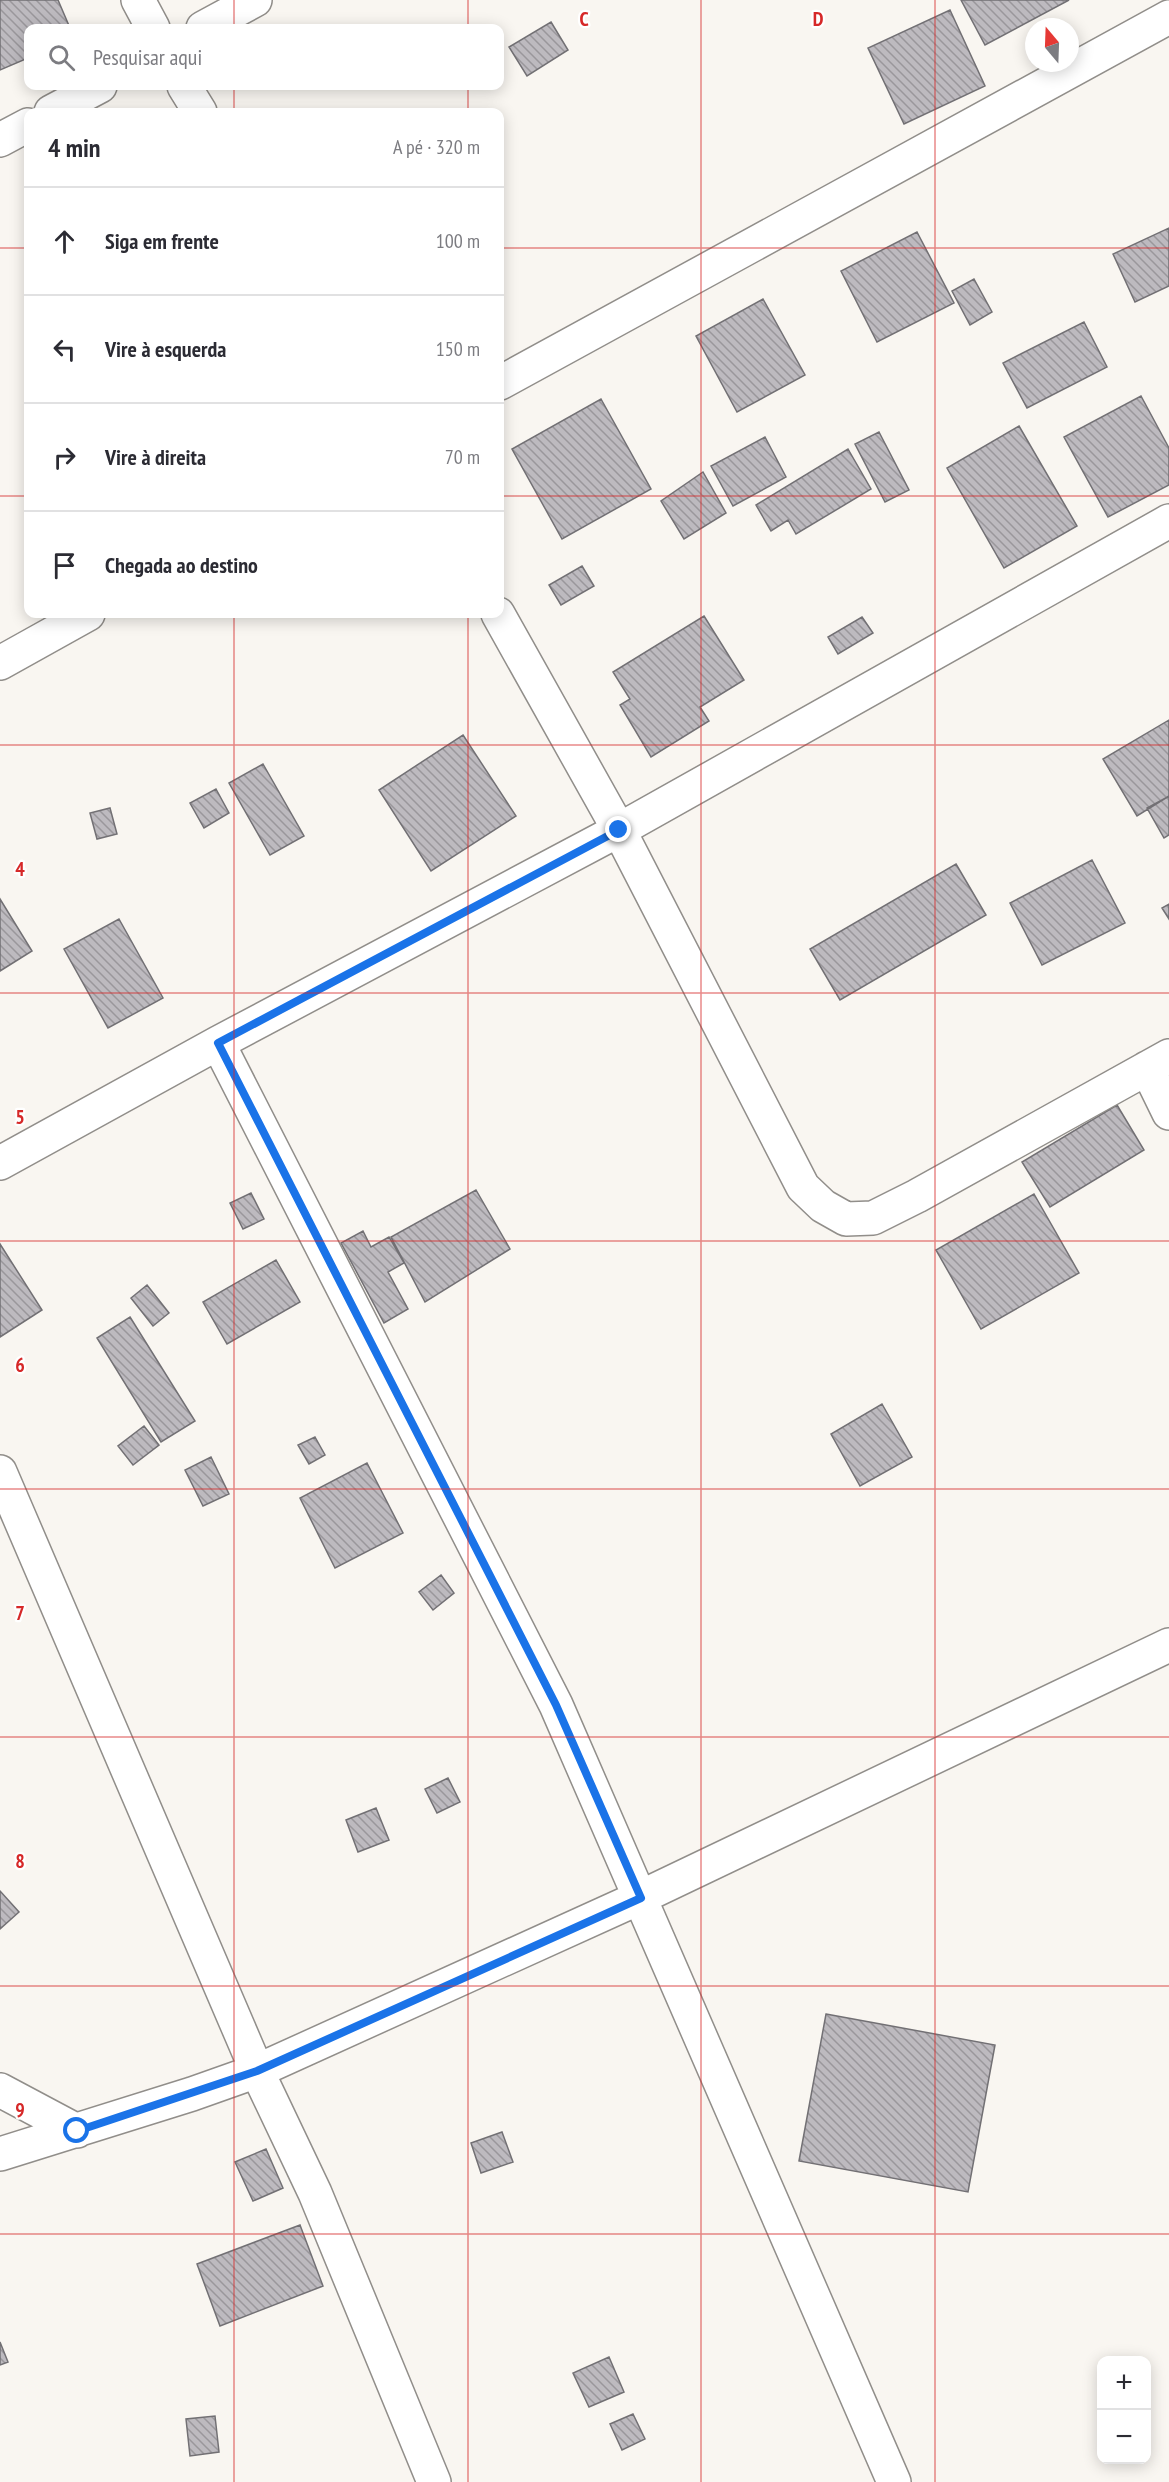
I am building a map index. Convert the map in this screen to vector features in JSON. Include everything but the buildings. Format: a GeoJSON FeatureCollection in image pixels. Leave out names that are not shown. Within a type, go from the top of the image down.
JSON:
{"type":"FeatureCollection","features":[{"type":"Feature","properties":{"kind":"street"},"geometry":{"type":"LineString","coordinates":[[138,0],[151,24]]}},
{"type":"Feature","properties":{"kind":"street"},"geometry":{"type":"LineString","coordinates":[[210,24],[255,0]]}},
{"type":"Feature","properties":{"kind":"street"},"geometry":{"type":"LineString","coordinates":[[504,381],[1169,17]]}},
{"type":"Feature","properties":{"kind":"street"},"geometry":{"type":"LineString","coordinates":[[59,108],[92,90]]}},
{"type":"Feature","properties":{"kind":"street"},"geometry":{"type":"LineString","coordinates":[[186,90],[198,108]]}},
{"type":"Feature","properties":{"kind":"street"},"geometry":{"type":"LineString","coordinates":[[0,140],[24,126]]}},
{"type":"Feature","properties":{"kind":"street"},"geometry":{"type":"LineString","coordinates":[[0,1163],[218,1043],[619,830],[1169,521]]}},
{"type":"Feature","properties":{"kind":"street"},"geometry":{"type":"LineString","coordinates":[[0,663],[81,618]]}},
{"type":"Feature","properties":{"kind":"street"},"geometry":{"type":"LineString","coordinates":[[500,618],[619,830],[803,1187],[824,1206],[846,1219],[873,1218],[917,1196],[1158,1062],[1169,1113]]}},
{"type":"Feature","properties":{"kind":"street"},"geometry":{"type":"LineString","coordinates":[[218,1043],[556,1705],[894,2482]]}},
{"type":"Feature","properties":{"kind":"street"},"geometry":{"type":"LineString","coordinates":[[0,1472],[257,2071],[315,2193],[434,2482]]}},
{"type":"Feature","properties":{"kind":"street"},"geometry":{"type":"LineString","coordinates":[[0,2154],[257,2071],[641,1898],[1169,1644]]}},
{"type":"Feature","properties":{"kind":"street"},"geometry":{"type":"LineString","coordinates":[[0,2090],[77,2131]]}},
{"type":"Feature","properties":{"kind":"route"},"geometry":{"type":"LineString","coordinates":[[77,2131],[257,2071],[641,1898],[556,1705],[218,1043],[619,830]]}}]}
